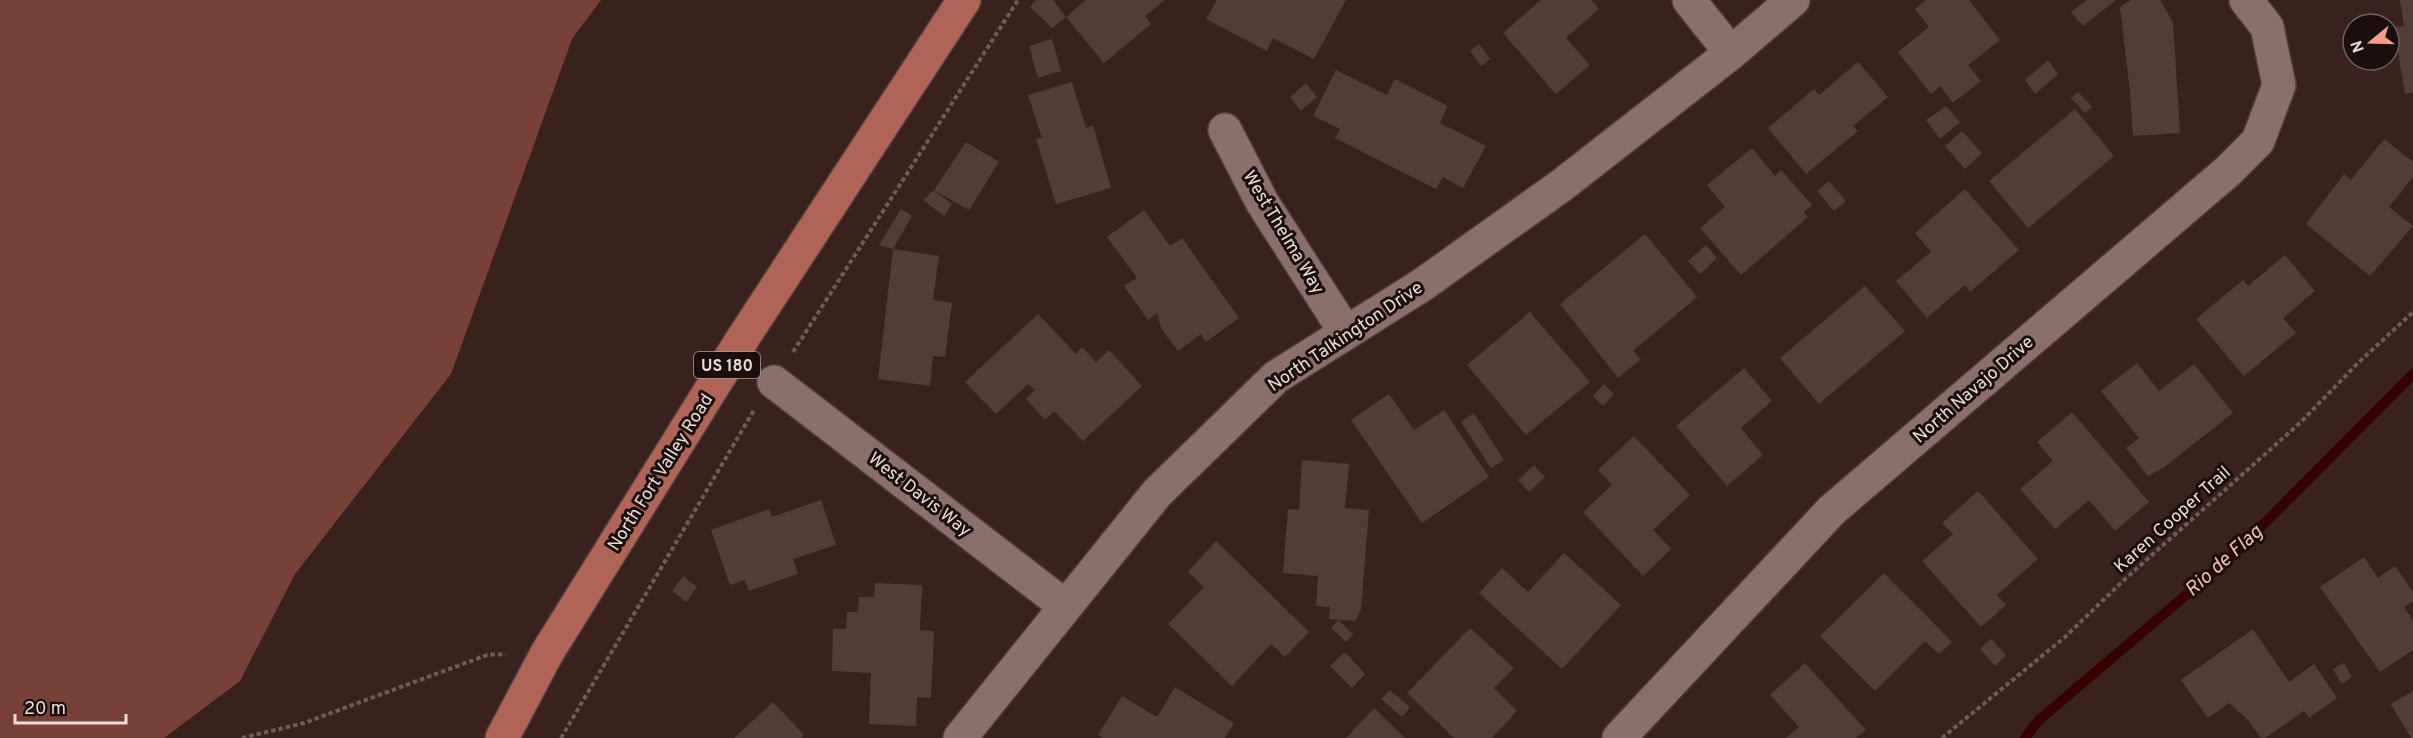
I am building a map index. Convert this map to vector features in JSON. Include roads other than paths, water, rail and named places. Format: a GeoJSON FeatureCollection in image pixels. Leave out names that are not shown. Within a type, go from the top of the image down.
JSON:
{"type":"FeatureCollection","features":[{"type":"Feature","properties":{"kind":"main road","name":"North Fort Valley Road"},"geometry":{"type":"LineString","coordinates":[[502,738],[547,653],[789,266],[964,0]]}},
{"type":"Feature","properties":{"kind":"street"},"geometry":{"type":"LineString","coordinates":[[1689,0],[1731,53]]}},
{"type":"Feature","properties":{"kind":"street","name":"North Talkington Drive"},"geometry":{"type":"LineString","coordinates":[[960,738],[1157,493],[1276,377],[1422,285],[1562,185],[1731,53],[1793,0]]}},
{"type":"Feature","properties":{"kind":"street","name":"North Navajo Drive"},"geometry":{"type":"LineString","coordinates":[[1619,738],[1832,510],[2228,171],[2258,141],[2279,85],[2267,27],[2246,0]]}},
{"type":"Feature","properties":{"kind":"street","name":"West Thelma Way"},"geometry":{"type":"LineString","coordinates":[[1226,130],[1262,202],[1346,333]]}},
{"type":"Feature","properties":{"kind":"street","name":"West Davis Way"},"geometry":{"type":"LineString","coordinates":[[774,382],[1065,606]]}},
{"type":"Feature","properties":{"kind":"waterway","name":"Rio de Flag"},"geometry":{"type":"LineString","coordinates":[[2025,738],[2039,720],[2232,556],[2413,374]]}}]}
